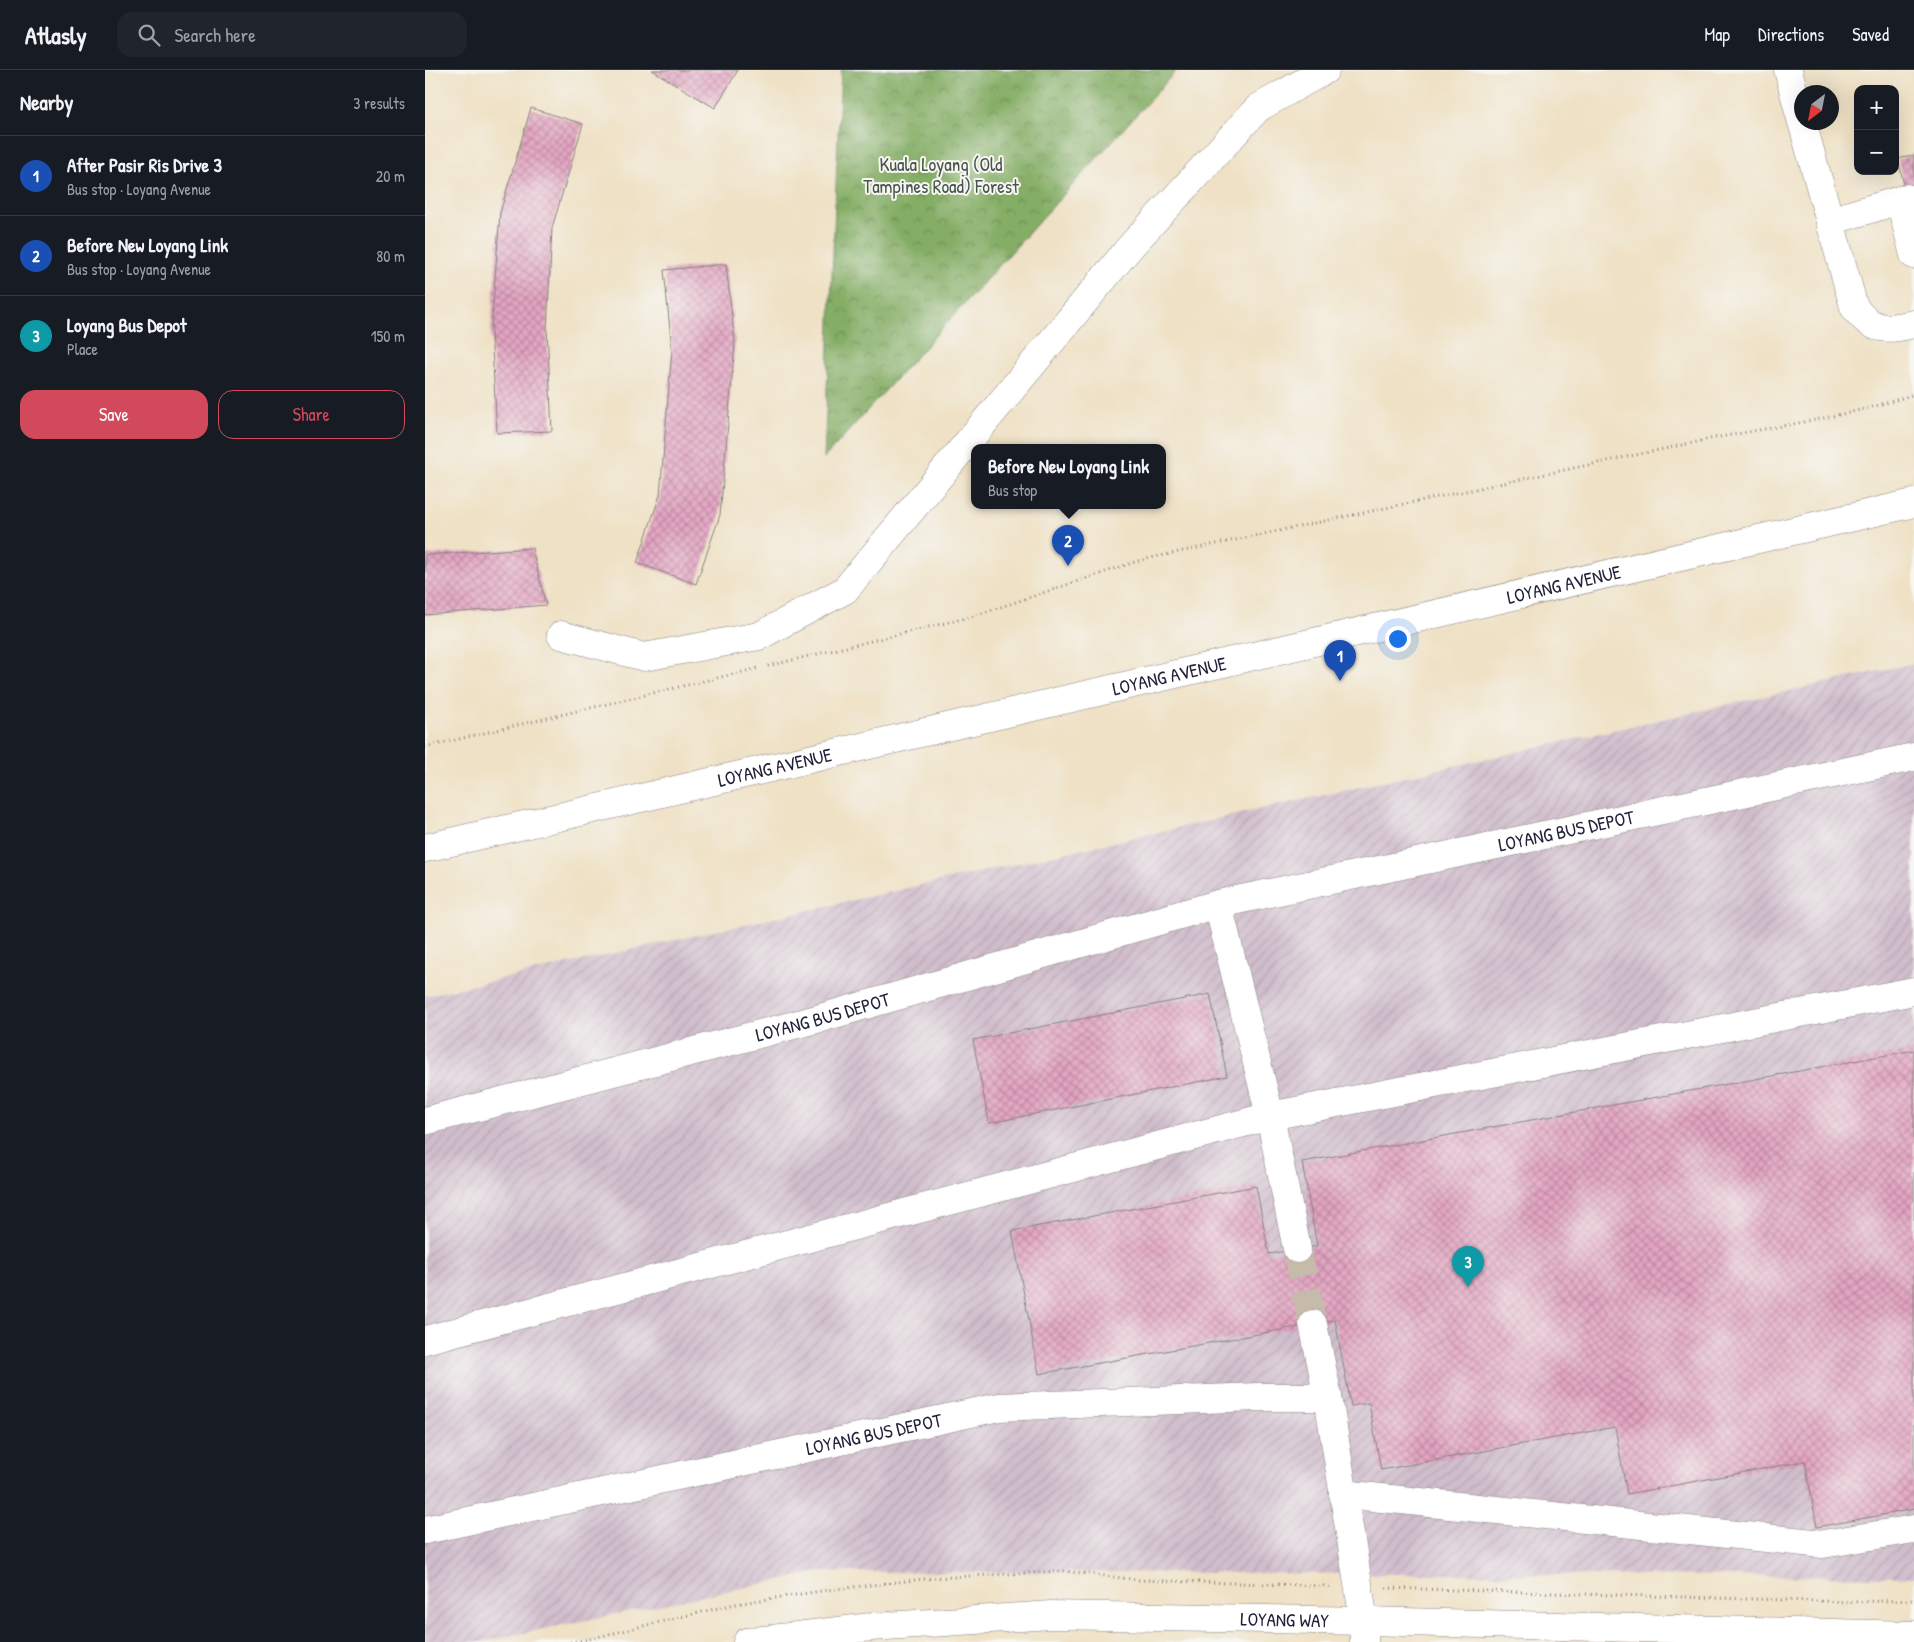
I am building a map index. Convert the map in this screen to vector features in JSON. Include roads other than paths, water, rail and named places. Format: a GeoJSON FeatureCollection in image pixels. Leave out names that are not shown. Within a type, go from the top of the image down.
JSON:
{"type":"FeatureCollection","features":[{"type":"Feature","properties":{"kind":"street"},"geometry":{"type":"LineString","coordinates":[[561,635],[644,657],[759,636],[845,590],[1130,248],[1258,108],[1325,70]]}},
{"type":"Feature","properties":{"kind":"street"},"geometry":{"type":"LineString","coordinates":[[1788,70],[1794,92]]}},
{"type":"Feature","properties":{"kind":"street"},"geometry":{"type":"LineString","coordinates":[[1805,130],[1854,307],[1862,319],[1877,328],[1896,328],[1914,324]]}},
{"type":"Feature","properties":{"kind":"street"},"geometry":{"type":"LineString","coordinates":[[1830,221],[1904,199],[1914,255]]}},
{"type":"Feature","properties":{"kind":"street","name":"LOYANG AVENUE"},"geometry":{"type":"LineString","coordinates":[[425,848],[1914,503]]}},
{"type":"Feature","properties":{"kind":"street","name":"LOYANG BUS DEPOT"},"geometry":{"type":"LineString","coordinates":[[425,1121],[817,1019],[1218,904],[1914,757]]}},
{"type":"Feature","properties":{"kind":"street"},"geometry":{"type":"LineString","coordinates":[[1218,904],[1270,1116],[1297,1249]]}},
{"type":"Feature","properties":{"kind":"street"},"geometry":{"type":"LineString","coordinates":[[425,1340],[1270,1116],[1914,991]]}},
{"type":"Feature","properties":{"kind":"street"},"geometry":{"type":"LineString","coordinates":[[1313,1324],[1328,1397],[1364,1631]]}},
{"type":"Feature","properties":{"kind":"street","name":"LOYANG BUS DEPOT"},"geometry":{"type":"LineString","coordinates":[[425,1530],[999,1407],[1258,1397],[1328,1397]]}},
{"type":"Feature","properties":{"kind":"street"},"geometry":{"type":"LineString","coordinates":[[1343,1494],[1823,1544],[1914,1529]]}},
{"type":"Feature","properties":{"kind":"street","name":"LOYANG WAY"},"geometry":{"type":"LineString","coordinates":[[747,1642],[871,1627],[1051,1616],[1364,1631],[1914,1635]]}},
{"type":"Feature","properties":{"kind":"tunnel"},"geometry":{"type":"LineString","coordinates":[[1297,1249],[1313,1324]]}},
{"type":"Feature","properties":{"kind":"place","name":"Before New Loyang Link"},"geometry":{"type":"Point","coordinates":[1068,566]}},
{"type":"Feature","properties":{"kind":"place","name":"After Pasir Ris Drive 3"},"geometry":{"type":"Point","coordinates":[1340,681]}},
{"type":"Feature","properties":{"kind":"place","name":"Loyang Bus Depot"},"geometry":{"type":"Point","coordinates":[1468,1287]}},
{"type":"Feature","properties":{"kind":"park label","name":"Kuala Loyang (Old Tampines Road) Forest"},"geometry":{"type":"Point","coordinates":[941,175]}}]}
